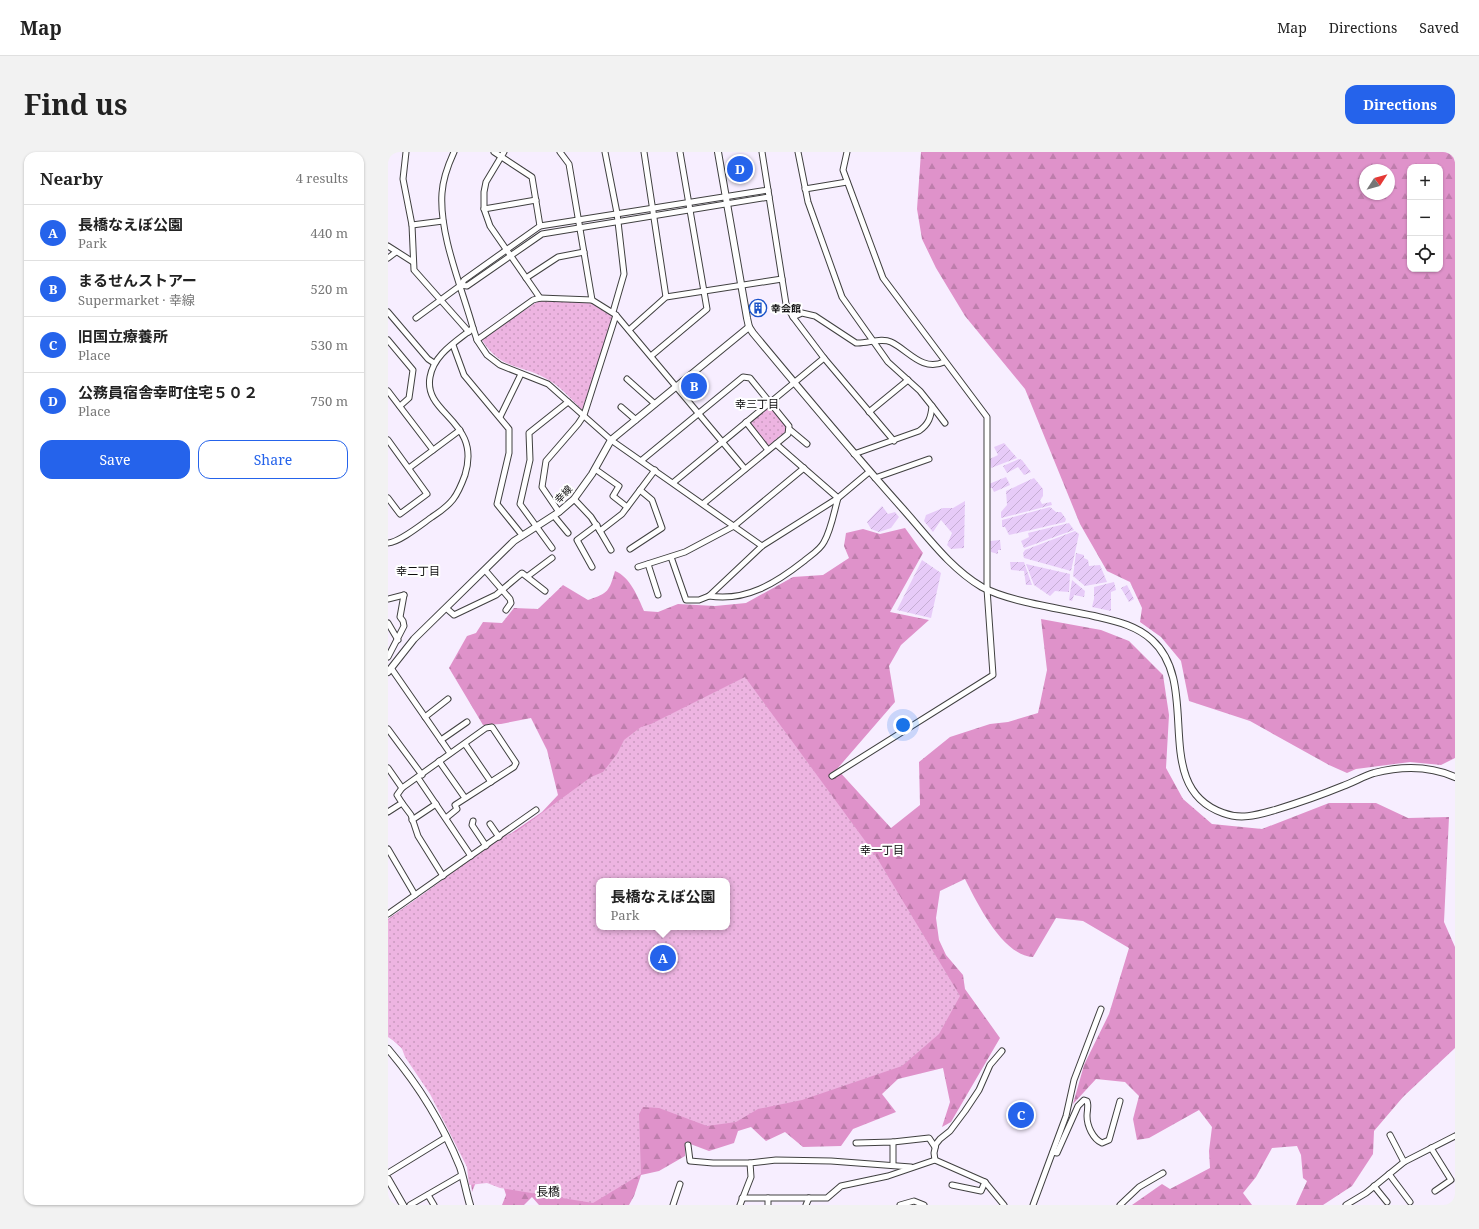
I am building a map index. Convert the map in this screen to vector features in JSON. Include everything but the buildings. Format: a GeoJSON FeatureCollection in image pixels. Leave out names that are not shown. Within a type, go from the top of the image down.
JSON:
{"type":"FeatureCollection","features":[{"type":"Feature","properties":{"kind":"street"},"geometry":{"type":"LineString","coordinates":[[406,152],[403,179],[412,226],[414,270],[440,301],[471,330],[487,355],[500,365],[548,384],[611,440],[704,503],[762,546]]}},
{"type":"Feature","properties":{"kind":"street"},"geometry":{"type":"LineString","coordinates":[[454,152],[446,170],[442,193],[443,221],[461,285],[471,330]]}},
{"type":"Feature","properties":{"kind":"street"},"geometry":{"type":"LineString","coordinates":[[494,152],[532,177],[540,226]]}},
{"type":"Feature","properties":{"kind":"street"},"geometry":{"type":"LineString","coordinates":[[504,152],[486,182],[484,209],[490,226],[540,298]]}},
{"type":"Feature","properties":{"kind":"street"},"geometry":{"type":"LineString","coordinates":[[560,152],[569,164],[592,300]]}},
{"type":"Feature","properties":{"kind":"street"},"geometry":{"type":"LineString","coordinates":[[568,533],[542,487],[546,461],[584,415],[615,314],[624,274],[617,213],[605,152]]}},
{"type":"Feature","properties":{"kind":"street"},"geometry":{"type":"LineString","coordinates":[[644,152],[666,297]]}},
{"type":"Feature","properties":{"kind":"street"},"geometry":{"type":"LineString","coordinates":[[651,356],[707,309],[680,152]]}},
{"type":"Feature","properties":{"kind":"street"},"geometry":{"type":"LineString","coordinates":[[718,152],[749,327],[869,472],[946,558],[969,579],[987,589],[1022,600],[1131,626],[1152,640],[1166,657],[1174,678],[1180,752],[1185,777],[1196,796],[1205,804],[1224,814],[1243,817],[1262,814],[1344,786],[1374,773],[1393,769],[1427,769],[1455,777]]}},
{"type":"Feature","properties":{"kind":"street"},"geometry":{"type":"LineString","coordinates":[[762,152],[786,304],[793,317],[824,358],[894,441]]}},
{"type":"Feature","properties":{"kind":"street"},"geometry":{"type":"LineString","coordinates":[[798,152],[805,189],[842,297],[888,362],[923,394],[945,424]]}},
{"type":"Feature","properties":{"kind":"street"},"geometry":{"type":"LineString","coordinates":[[832,776],[993,675],[987,589],[987,417],[944,362],[883,278],[843,170],[847,152]]}},
{"type":"Feature","properties":{"kind":"street"},"geometry":{"type":"LineString","coordinates":[[805,189],[847,182]]}},
{"type":"Feature","properties":{"kind":"street"},"geometry":{"type":"LineString","coordinates":[[416,318],[461,285],[464,280],[540,226],[768,190]]}},
{"type":"Feature","properties":{"kind":"street"},"geometry":{"type":"LineString","coordinates":[[461,285],[467,286],[542,234],[769,197]]}},
{"type":"Feature","properties":{"kind":"street"},"geometry":{"type":"LineString","coordinates":[[484,209],[536,200]]}},
{"type":"Feature","properties":{"kind":"street"},"geometry":{"type":"LineString","coordinates":[[412,226],[443,221]]}},
{"type":"Feature","properties":{"kind":"street"},"geometry":{"type":"LineString","coordinates":[[388,246],[413,262]]}},
{"type":"Feature","properties":{"kind":"street"},"geometry":{"type":"LineString","coordinates":[[388,258],[396,252]]}},
{"type":"Feature","properties":{"kind":"street"},"geometry":{"type":"LineString","coordinates":[[526,278],[558,257],[584,252]]}},
{"type":"Feature","properties":{"kind":"street"},"geometry":{"type":"LineString","coordinates":[[629,330],[666,297],[782,279]]}},
{"type":"Feature","properties":{"kind":"street"},"geometry":{"type":"LineString","coordinates":[[477,340],[533,300],[540,298],[592,300],[615,314],[745,469]]}},
{"type":"Feature","properties":{"kind":"street"},"geometry":{"type":"LineString","coordinates":[[388,312],[428,359],[434,363]]}},
{"type":"Feature","properties":{"kind":"street"},"geometry":{"type":"LineString","coordinates":[[793,317],[802,313],[809,314],[856,343],[864,344],[890,341],[923,363],[935,365],[944,362]]}},
{"type":"Feature","properties":{"kind":"street","name":"幸線"},"geometry":{"type":"LineString","coordinates":[[389,670],[414,639],[522,535],[557,514],[574,499],[595,469],[611,440],[749,327]]}},
{"type":"Feature","properties":{"kind":"street"},"geometry":{"type":"LineString","coordinates":[[388,543],[398,540],[446,508],[458,494],[468,463],[469,452],[466,438],[435,402],[430,389],[429,378],[434,363],[442,353],[471,330]]}},
{"type":"Feature","properties":{"kind":"street"},"geometry":{"type":"LineString","coordinates":[[388,340],[413,370],[409,398],[400,406]]}},
{"type":"Feature","properties":{"kind":"street"},"geometry":{"type":"LineString","coordinates":[[453,345],[464,375],[509,429],[509,453],[498,504],[522,535]]}},
{"type":"Feature","properties":{"kind":"street"},"geometry":{"type":"LineString","coordinates":[[674,482],[824,358]]}},
{"type":"Feature","properties":{"kind":"street"},"geometry":{"type":"LineString","coordinates":[[500,417],[521,374]]}},
{"type":"Feature","properties":{"kind":"street"},"geometry":{"type":"LineString","coordinates":[[642,460],[742,377],[750,378],[789,426],[789,429],[807,444]]}},
{"type":"Feature","properties":{"kind":"street"},"geometry":{"type":"LineString","coordinates":[[627,379],[655,404]]}},
{"type":"Feature","properties":{"kind":"street"},"geometry":{"type":"LineString","coordinates":[[870,412],[908,380]]}},
{"type":"Feature","properties":{"kind":"street"},"geometry":{"type":"LineString","coordinates":[[388,391],[433,450]]}},
{"type":"Feature","properties":{"kind":"street"},"geometry":{"type":"LineString","coordinates":[[552,548],[535,527],[520,504],[530,460],[529,433],[568,402]]}},
{"type":"Feature","properties":{"kind":"street"},"geometry":{"type":"LineString","coordinates":[[854,454],[919,431],[925,427],[930,418],[932,406]]}},
{"type":"Feature","properties":{"kind":"street"},"geometry":{"type":"LineString","coordinates":[[621,407],[636,420]]}},
{"type":"Feature","properties":{"kind":"street"},"geometry":{"type":"LineString","coordinates":[[746,422],[768,450]]}},
{"type":"Feature","properties":{"kind":"street"},"geometry":{"type":"LineString","coordinates":[[704,503],[788,434],[789,429]]}},
{"type":"Feature","properties":{"kind":"street"},"geometry":{"type":"LineString","coordinates":[[409,468],[460,430]]}},
{"type":"Feature","properties":{"kind":"street"},"geometry":{"type":"LineString","coordinates":[[388,440],[427,494],[400,514],[388,498]]}},
{"type":"Feature","properties":{"kind":"street"},"geometry":{"type":"LineString","coordinates":[[776,444],[838,498]]}},
{"type":"Feature","properties":{"kind":"street"},"geometry":{"type":"LineString","coordinates":[[875,478],[929,459]]}},
{"type":"Feature","properties":{"kind":"street"},"geometry":{"type":"LineString","coordinates":[[638,567],[685,552],[734,526],[804,468]]}},
{"type":"Feature","properties":{"kind":"street"},"geometry":{"type":"LineString","coordinates":[[595,469],[619,486],[613,496],[627,507]]}},
{"type":"Feature","properties":{"kind":"street"},"geometry":{"type":"LineString","coordinates":[[600,531],[622,514],[655,470]]}},
{"type":"Feature","properties":{"kind":"street"},"geometry":{"type":"LineString","coordinates":[[671,557],[686,600],[699,600],[709,596],[762,546],[838,498],[869,472]]}},
{"type":"Feature","properties":{"kind":"street"},"geometry":{"type":"LineString","coordinates":[[630,549],[662,528],[652,500],[640,490]]}},
{"type":"Feature","properties":{"kind":"street"},"geometry":{"type":"LineString","coordinates":[[709,596],[718,598],[744,595],[769,586],[790,572],[825,541],[838,498]]}},
{"type":"Feature","properties":{"kind":"street"},"geometry":{"type":"LineString","coordinates":[[574,499],[597,525],[611,550]]}},
{"type":"Feature","properties":{"kind":"street"},"geometry":{"type":"LineString","coordinates":[[592,567],[577,540],[597,525]]}},
{"type":"Feature","properties":{"kind":"street"},"geometry":{"type":"LineString","coordinates":[[528,576],[552,558]]}},
{"type":"Feature","properties":{"kind":"street"},"geometry":{"type":"LineString","coordinates":[[648,564],[658,595]]}},
{"type":"Feature","properties":{"kind":"street"},"geometry":{"type":"LineString","coordinates":[[485,570],[501,591],[510,599],[511,603],[506,610]]}},
{"type":"Feature","properties":{"kind":"street"},"geometry":{"type":"LineString","coordinates":[[446,608],[454,615],[501,591],[522,573],[528,576],[545,591]]}},
{"type":"Feature","properties":{"kind":"street"},"geometry":{"type":"LineString","coordinates":[[388,599],[404,595],[400,606],[400,617],[404,626],[388,657]]}},
{"type":"Feature","properties":{"kind":"street"},"geometry":{"type":"LineString","coordinates":[[388,623],[398,640]]}},
{"type":"Feature","properties":{"kind":"street"},"geometry":{"type":"LineString","coordinates":[[389,670],[450,753]]}},
{"type":"Feature","properties":{"kind":"street"},"geometry":{"type":"LineString","coordinates":[[425,717],[448,699]]}},
{"type":"Feature","properties":{"kind":"street"},"geometry":{"type":"LineString","coordinates":[[441,740],[467,722]]}},
{"type":"Feature","properties":{"kind":"street"},"geometry":{"type":"LineString","coordinates":[[443,876],[418,836],[412,820],[397,795],[402,788],[450,753],[486,728],[492,727],[516,764],[514,767],[455,805],[457,809],[446,818]]}},
{"type":"Feature","properties":{"kind":"street"},"geometry":{"type":"LineString","coordinates":[[388,729],[471,856]]}},
{"type":"Feature","properties":{"kind":"street"},"geometry":{"type":"LineString","coordinates":[[465,744],[491,782]]}},
{"type":"Feature","properties":{"kind":"street"},"geometry":{"type":"LineString","coordinates":[[440,761],[465,798]]}},
{"type":"Feature","properties":{"kind":"street"},"geometry":{"type":"LineString","coordinates":[[388,768],[402,788]]}},
{"type":"Feature","properties":{"kind":"street"},"geometry":{"type":"LineString","coordinates":[[388,812],[402,803]]}},
{"type":"Feature","properties":{"kind":"street"},"geometry":{"type":"LineString","coordinates":[[412,820],[436,804]]}},
{"type":"Feature","properties":{"kind":"street"},"geometry":{"type":"LineString","coordinates":[[388,914],[536,810]]}},
{"type":"Feature","properties":{"kind":"street"},"geometry":{"type":"LineString","coordinates":[[473,821],[472,825],[486,846]]}},
{"type":"Feature","properties":{"kind":"street"},"geometry":{"type":"LineString","coordinates":[[490,824],[499,837]]}},
{"type":"Feature","properties":{"kind":"street"},"geometry":{"type":"LineString","coordinates":[[388,849],[415,895]]}},
{"type":"Feature","properties":{"kind":"street"},"geometry":{"type":"LineString","coordinates":[[1033,1205],[1066,1116],[1074,1080],[1101,1009]]}},
{"type":"Feature","properties":{"kind":"street"},"geometry":{"type":"LineString","coordinates":[[388,1049],[411,1077],[445,1138],[462,1175],[470,1205]]}},
{"type":"Feature","properties":{"kind":"street"},"geometry":{"type":"LineString","coordinates":[[935,1160],[935,1147],[940,1139],[950,1131],[965,1111],[979,1090],[990,1065],[1002,1051]]}},
{"type":"Feature","properties":{"kind":"street"},"geometry":{"type":"LineString","coordinates":[[1053,1152],[1057,1153],[1078,1106],[1084,1100],[1089,1104],[1088,1122],[1094,1135],[1102,1143],[1109,1140],[1120,1101]]}},
{"type":"Feature","properties":{"kind":"street"},"geometry":{"type":"LineString","coordinates":[[1390,1135],[1404,1162]]}},
{"type":"Feature","properties":{"kind":"street"},"geometry":{"type":"LineString","coordinates":[[1346,1205],[1374,1186],[1404,1162],[1455,1136]]}},
{"type":"Feature","properties":{"kind":"street"},"geometry":{"type":"LineString","coordinates":[[388,1173],[445,1138]]}},
{"type":"Feature","properties":{"kind":"street"},"geometry":{"type":"LineString","coordinates":[[856,1143],[893,1142],[929,1138],[935,1147]]}},
{"type":"Feature","properties":{"kind":"street"},"geometry":{"type":"LineString","coordinates":[[893,1142],[893,1165]]}},
{"type":"Feature","properties":{"kind":"street"},"geometry":{"type":"LineString","coordinates":[[688,1145],[690,1161],[713,1164],[750,1163],[776,1160],[831,1161],[893,1165],[914,1168]]}},
{"type":"Feature","properties":{"kind":"street"},"geometry":{"type":"LineString","coordinates":[[1431,1148],[1451,1180],[1435,1191]]}},
{"type":"Feature","properties":{"kind":"street"},"geometry":{"type":"LineString","coordinates":[[742,1198],[827,1198],[841,1186],[888,1176],[935,1160],[984,1182],[1004,1205]]}},
{"type":"Feature","properties":{"kind":"street"},"geometry":{"type":"LineString","coordinates":[[740,1205],[750,1177],[750,1163]]}},
{"type":"Feature","properties":{"kind":"street"},"geometry":{"type":"LineString","coordinates":[[1120,1205],[1139,1186],[1163,1173]]}},
{"type":"Feature","properties":{"kind":"street"},"geometry":{"type":"LineString","coordinates":[[1389,1174],[1410,1202]]}},
{"type":"Feature","properties":{"kind":"street"},"geometry":{"type":"LineString","coordinates":[[410,1205],[462,1175]]}},
{"type":"Feature","properties":{"kind":"street"},"geometry":{"type":"LineString","coordinates":[[388,1179],[403,1205]]}},
{"type":"Feature","properties":{"kind":"street"},"geometry":{"type":"LineString","coordinates":[[952,1185],[981,1191],[984,1182]]}},
{"type":"Feature","properties":{"kind":"street"},"geometry":{"type":"LineString","coordinates":[[672,1205],[680,1184]]}},
{"type":"Feature","properties":{"kind":"street"},"geometry":{"type":"LineString","coordinates":[[1374,1186],[1388,1202]]}},
{"type":"Feature","properties":{"kind":"street"},"geometry":{"type":"LineString","coordinates":[[428,1195],[434,1205]]}},
{"type":"Feature","properties":{"kind":"street"},"geometry":{"type":"LineString","coordinates":[[768,1198],[768,1205]]}},
{"type":"Feature","properties":{"kind":"street"},"geometry":{"type":"LineString","coordinates":[[806,1205],[808,1198]]}},
{"type":"Feature","properties":{"kind":"street"},"geometry":{"type":"LineString","coordinates":[[900,1205],[914,1201],[924,1205]]}},
{"type":"Feature","properties":{"kind":"shaded area"},"geometry":{"type":"Polygon","coordinates":[[[542,300],[591,303],[613,317],[582,410],[552,382],[537,374],[504,362],[489,350],[482,340],[535,303],[542,300]]]}},
{"type":"Feature","properties":{"kind":"shaded area"},"geometry":{"type":"Polygon","coordinates":[[[768,407],[771,407],[786,427],[785,432],[768,446],[750,422],[768,407]]]}},
{"type":"Feature","properties":{"kind":"shaded area"},"geometry":{"type":"Polygon","coordinates":[[[1004,443],[1017,458],[991,468],[990,459],[998,455],[994,447],[1004,443]]]}},
{"type":"Feature","properties":{"kind":"shaded area"},"geometry":{"type":"Polygon","coordinates":[[[1019,459],[1022,460],[1031,472],[1024,475],[1018,467],[1007,473],[1003,466],[1019,459]]]}},
{"type":"Feature","properties":{"kind":"shaded area"},"geometry":{"type":"Polygon","coordinates":[[[1006,477],[1010,485],[994,492],[992,488],[989,488],[989,484],[1006,477]]]}},
{"type":"Feature","properties":{"kind":"shaded area"},"geometry":{"type":"Polygon","coordinates":[[[1034,478],[1043,489],[1043,496],[1040,500],[1042,504],[1051,502],[1052,505],[1001,518],[1001,512],[1007,505],[1006,491],[1034,478]]]}},
{"type":"Feature","properties":{"kind":"shaded area"},"geometry":{"type":"Polygon","coordinates":[[[965,501],[964,548],[951,549],[947,545],[952,533],[941,520],[933,532],[924,521],[926,515],[943,508],[953,508],[965,501]]]}},
{"type":"Feature","properties":{"kind":"shaded area"},"geometry":{"type":"Polygon","coordinates":[[[882,506],[888,514],[895,512],[899,517],[891,528],[879,532],[871,529],[867,522],[882,506]]]}},
{"type":"Feature","properties":{"kind":"shaded area"},"geometry":{"type":"Polygon","coordinates":[[[1050,507],[1056,512],[1061,512],[1066,519],[1065,522],[1009,535],[1005,527],[1002,527],[1002,520],[1050,507]]]}},
{"type":"Feature","properties":{"kind":"shaded area"},"geometry":{"type":"Polygon","coordinates":[[[1069,523],[1074,530],[1024,548],[1021,541],[1029,537],[1028,533],[1069,523]]]}},
{"type":"Feature","properties":{"kind":"shaded area"},"geometry":{"type":"Polygon","coordinates":[[[1075,531],[1079,534],[1071,571],[1024,558],[1023,553],[1025,550],[1075,531]]]}},
{"type":"Feature","properties":{"kind":"shaded area"},"geometry":{"type":"Polygon","coordinates":[[[1000,540],[1001,550],[998,550],[998,554],[991,552],[990,541],[1000,540]]]}},
{"type":"Feature","properties":{"kind":"shaded area"},"geometry":{"type":"Polygon","coordinates":[[[1076,553],[1084,555],[1084,558],[1088,560],[1089,566],[1100,565],[1107,582],[1085,586],[1073,576],[1076,553]]]}},
{"type":"Feature","properties":{"kind":"shaded area"},"geometry":{"type":"Polygon","coordinates":[[[922,560],[941,573],[931,618],[897,610],[922,560]]]}},
{"type":"Feature","properties":{"kind":"shaded area"},"geometry":{"type":"Polygon","coordinates":[[[1010,562],[1024,562],[1032,585],[1026,585],[1024,571],[1011,570],[1010,562]]]}},
{"type":"Feature","properties":{"kind":"shaded area"},"geometry":{"type":"Polygon","coordinates":[[[1026,564],[1070,574],[1069,592],[1055,591],[1050,596],[1034,585],[1026,564]]]}},
{"type":"Feature","properties":{"kind":"shaded area"},"geometry":{"type":"Polygon","coordinates":[[[1072,580],[1085,591],[1084,597],[1074,595],[1072,601],[1069,600],[1072,580]]]}},
{"type":"Feature","properties":{"kind":"shaded area"},"geometry":{"type":"Polygon","coordinates":[[[1114,582],[1116,590],[1111,592],[1111,611],[1092,607],[1094,587],[1114,582]]]}},
{"type":"Feature","properties":{"kind":"shaded area"},"geometry":{"type":"Polygon","coordinates":[[[1127,585],[1134,599],[1129,602],[1121,588],[1127,585]]]}},
{"type":"Feature","properties":{"kind":"shaded area"},"geometry":{"type":"Polygon","coordinates":[[[745,677],[874,853],[960,996],[939,1034],[902,1066],[802,1100],[758,1109],[736,1122],[707,1126],[659,1108],[643,1107],[639,1114],[641,1174],[593,1203],[500,1188],[487,1183],[469,1185],[467,1167],[430,1094],[405,1057],[401,1046],[388,1037],[388,920],[502,836],[516,832],[591,777],[603,772],[617,754],[624,740],[641,727],[651,724],[745,677]]]}},
{"type":"Feature","properties":{"kind":"green space"},"geometry":{"type":"Polygon","coordinates":[[[921,152],[1455,152],[1455,758],[1441,765],[1410,762],[1356,769],[1347,773],[1329,765],[1250,721],[1189,701],[1181,661],[1161,637],[1140,622],[1142,608],[1130,582],[1107,571],[1080,524],[1025,389],[965,316],[936,268],[922,239],[917,209],[921,152]]]}},
{"type":"Feature","properties":{"kind":"green space"},"geometry":{"type":"Polygon","coordinates":[[[905,528],[923,553],[890,612],[929,620],[901,645],[889,666],[895,702],[837,769],[891,828],[920,805],[919,762],[950,737],[990,724],[1008,722],[1038,713],[1047,670],[1041,619],[1101,630],[1129,641],[1163,675],[1169,715],[1166,768],[1183,799],[1212,824],[1262,829],[1329,803],[1376,803],[1408,818],[1449,817],[1444,922],[1455,947],[1455,1048],[1403,1097],[1374,1131],[1373,1154],[1352,1186],[1323,1205],[1296,1205],[1307,1181],[1303,1178],[1301,1155],[1297,1146],[1272,1148],[1256,1177],[1243,1193],[1252,1205],[1132,1205],[1162,1184],[1170,1189],[1210,1168],[1209,1151],[1212,1127],[1199,1110],[1149,1138],[1137,1140],[1133,1119],[1139,1096],[1125,1082],[1096,1079],[1073,1104],[1084,1065],[1109,1014],[1129,948],[1083,921],[1056,918],[1033,957],[1022,954],[1011,948],[992,927],[965,879],[940,891],[936,918],[939,940],[946,955],[963,975],[965,989],[1000,1038],[951,1122],[942,1127],[950,1102],[943,1068],[898,1079],[882,1094],[896,1112],[853,1129],[841,1146],[803,1147],[785,1132],[766,1141],[751,1127],[738,1131],[734,1143],[709,1151],[685,1142],[685,1156],[659,1171],[641,1175],[634,1196],[629,1205],[539,1205],[532,1197],[524,1205],[502,1205],[506,1195],[502,1182],[480,1172],[472,1192],[469,1161],[412,1058],[394,1041],[388,964],[388,919],[542,812],[558,795],[547,750],[531,718],[501,724],[483,725],[449,668],[467,636],[476,633],[483,622],[502,623],[514,608],[538,609],[563,585],[588,600],[600,595],[609,587],[615,571],[629,583],[644,611],[658,612],[678,604],[715,606],[746,603],[793,577],[823,575],[849,558],[844,546],[846,533],[863,529],[880,534],[905,528]]]}},
{"type":"Feature","properties":{"kind":"place","name":"公務員宿舎幸町住宅５０２"},"geometry":{"type":"Point","coordinates":[740,169]}},
{"type":"Feature","properties":{"kind":"place","name":"幸会館"},"geometry":{"type":"Point","coordinates":[758,308]}},
{"type":"Feature","properties":{"kind":"place","name":"まるせんストアー"},"geometry":{"type":"Point","coordinates":[694,386]}},
{"type":"Feature","properties":{"kind":"place","name":"長橋なえぼ公園"},"geometry":{"type":"Point","coordinates":[663,958]}},
{"type":"Feature","properties":{"kind":"place","name":"旧国立療養所"},"geometry":{"type":"Point","coordinates":[1021,1115]}},
{"type":"Feature","properties":{"kind":"district","name":"幸三丁目"},"geometry":{"type":"Point","coordinates":[757,403]}},
{"type":"Feature","properties":{"kind":"district","name":"幸二丁目"},"geometry":{"type":"Point","coordinates":[418,570]}},
{"type":"Feature","properties":{"kind":"district","name":"幸一丁目"},"geometry":{"type":"Point","coordinates":[882,849]}},
{"type":"Feature","properties":{"kind":"district","name":"長橋"},"geometry":{"type":"Point","coordinates":[548,1191]}}]}
